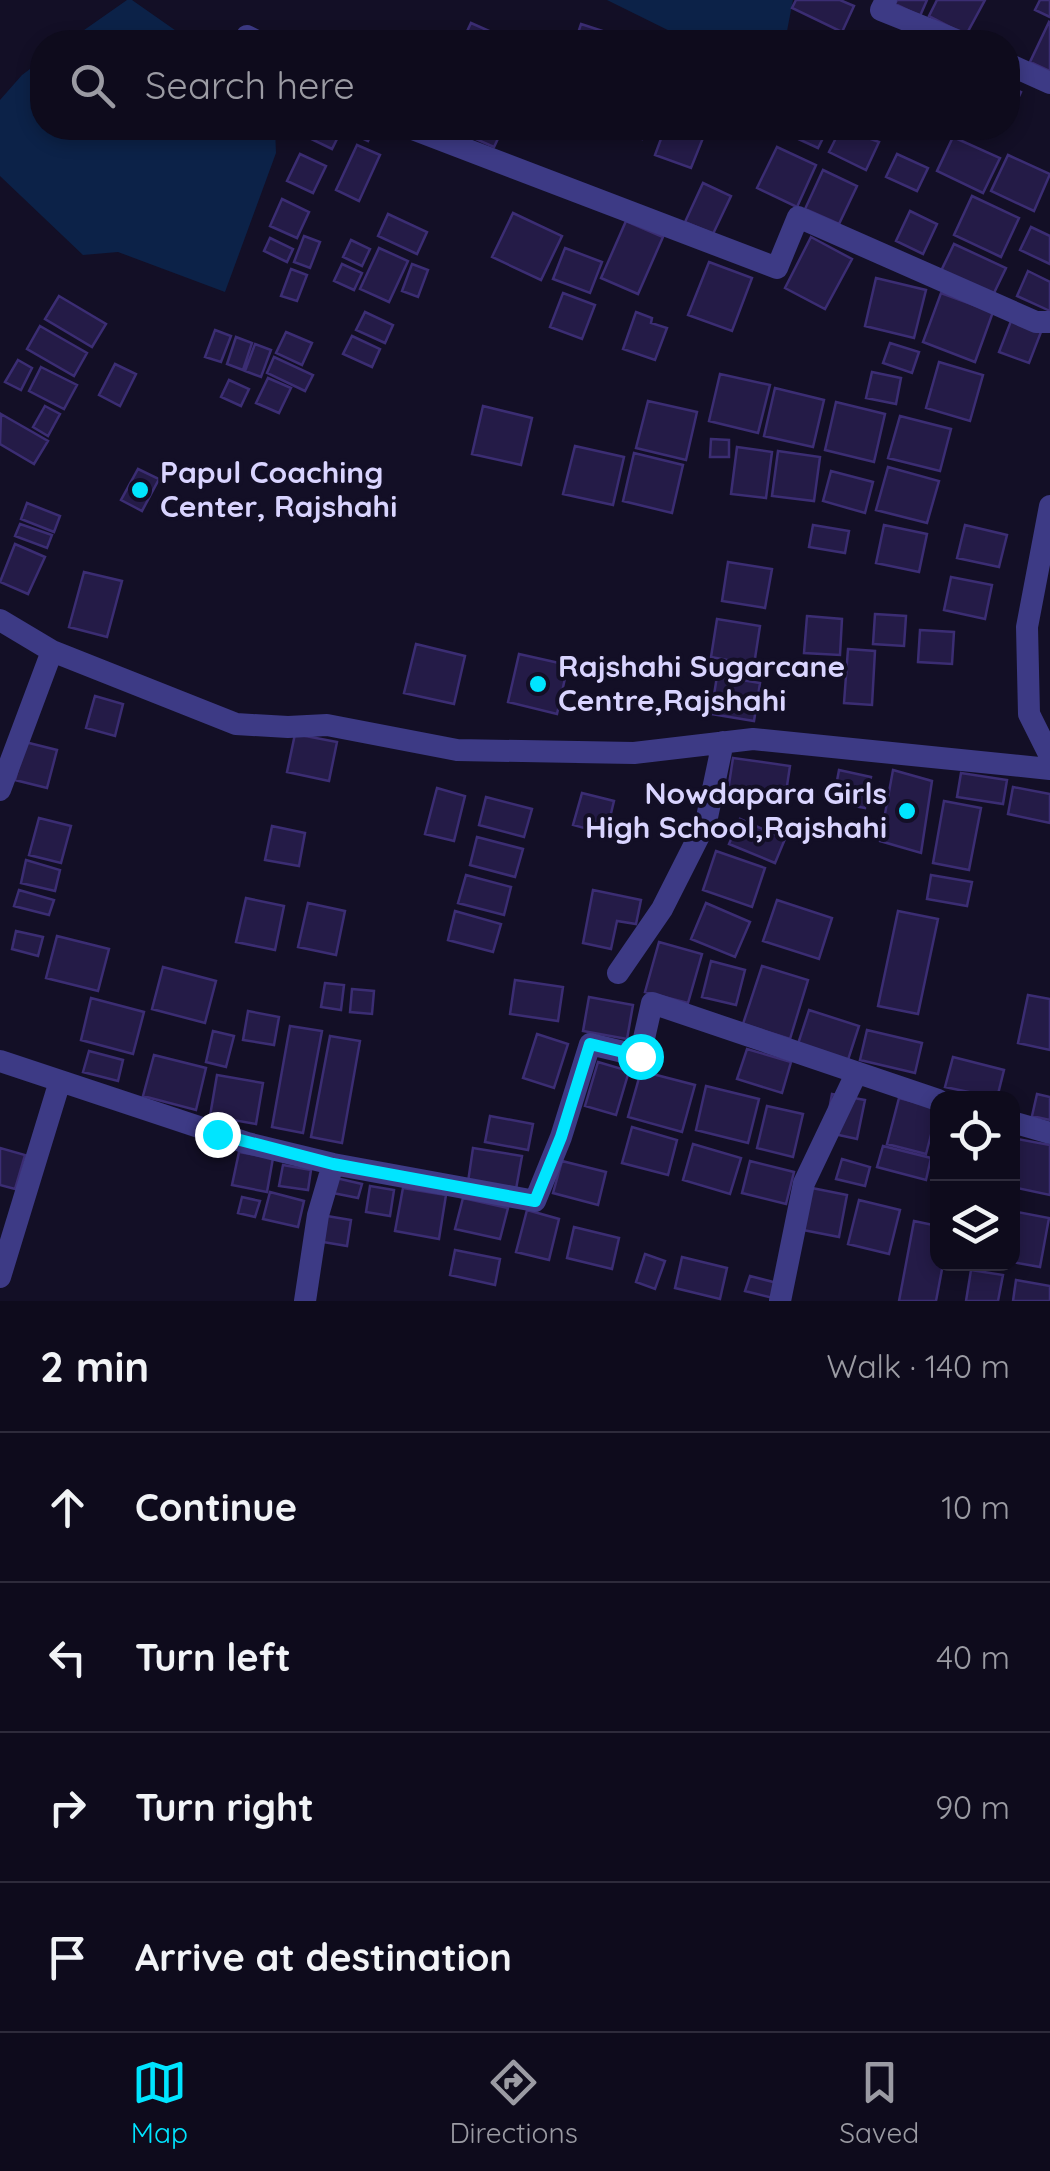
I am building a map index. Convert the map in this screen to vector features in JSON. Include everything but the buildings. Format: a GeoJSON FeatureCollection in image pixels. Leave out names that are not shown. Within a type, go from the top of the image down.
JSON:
{"type":"FeatureCollection","features":[{"type":"Feature","properties":{"kind":"street"},"geometry":{"type":"LineString","coordinates":[[886,0],[881,10],[931,30]]}},
{"type":"Feature","properties":{"kind":"street"},"geometry":{"type":"LineString","coordinates":[[1020,69],[1050,83]]}},
{"type":"Feature","properties":{"kind":"street"},"geometry":{"type":"LineString","coordinates":[[441,140],[777,268],[798,217],[1036,322],[1050,322]]}},
{"type":"Feature","properties":{"kind":"street"},"geometry":{"type":"LineString","coordinates":[[1050,506],[1027,627],[1029,714],[1050,756]]}},
{"type":"Feature","properties":{"kind":"street"},"geometry":{"type":"LineString","coordinates":[[0,620],[52,651],[236,724],[327,725],[457,750],[634,753],[753,739],[1050,769]]}},
{"type":"Feature","properties":{"kind":"street"},"geometry":{"type":"LineString","coordinates":[[0,790],[52,651]]}},
{"type":"Feature","properties":{"kind":"street"},"geometry":{"type":"LineString","coordinates":[[618,973],[662,909],[706,822],[723,742]]}},
{"type":"Feature","properties":{"kind":"street"},"geometry":{"type":"LineString","coordinates":[[0,1061],[217,1134],[333,1164],[535,1201],[561,1137],[590,1044],[640,1056],[652,1004],[930,1097]]}},
{"type":"Feature","properties":{"kind":"street"},"geometry":{"type":"LineString","coordinates":[[780,1301],[804,1183],[856,1074]]}},
{"type":"Feature","properties":{"kind":"street"},"geometry":{"type":"LineString","coordinates":[[0,1277],[60,1081]]}},
{"type":"Feature","properties":{"kind":"street"},"geometry":{"type":"LineString","coordinates":[[1020,1124],[1050,1133]]}},
{"type":"Feature","properties":{"kind":"street"},"geometry":{"type":"LineString","coordinates":[[305,1301],[318,1215],[333,1164]]}},
{"type":"Feature","properties":{"kind":"water"},"geometry":{"type":"Polygon","coordinates":[[[132,0],[175,30],[84,30],[132,0]]]}},
{"type":"Feature","properties":{"kind":"water"},"geometry":{"type":"Polygon","coordinates":[[[607,0],[793,0],[787,30],[668,30],[607,0]]]}},
{"type":"Feature","properties":{"kind":"water"},"geometry":{"type":"Polygon","coordinates":[[[30,69],[30,140],[275,140],[276,153],[225,292],[118,252],[83,255],[0,176],[0,100],[30,69]]]}},
{"type":"Feature","properties":{"kind":"place","name":"Papul Coaching Center, Rajshahi"},"geometry":{"type":"Point","coordinates":[140,490]}},
{"type":"Feature","properties":{"kind":"place","name":"Rajshahi Sugarcane Centre,Rajshahi"},"geometry":{"type":"Point","coordinates":[538,684]}},
{"type":"Feature","properties":{"kind":"place","name":"Nowdapara Girls High School,Rajshahi"},"geometry":{"type":"Point","coordinates":[907,811]}},
{"type":"Feature","properties":{"kind":"route"},"geometry":{"type":"LineString","coordinates":[[217,1134],[333,1164],[535,1201],[561,1137],[590,1044],[640,1056]]}}]}
